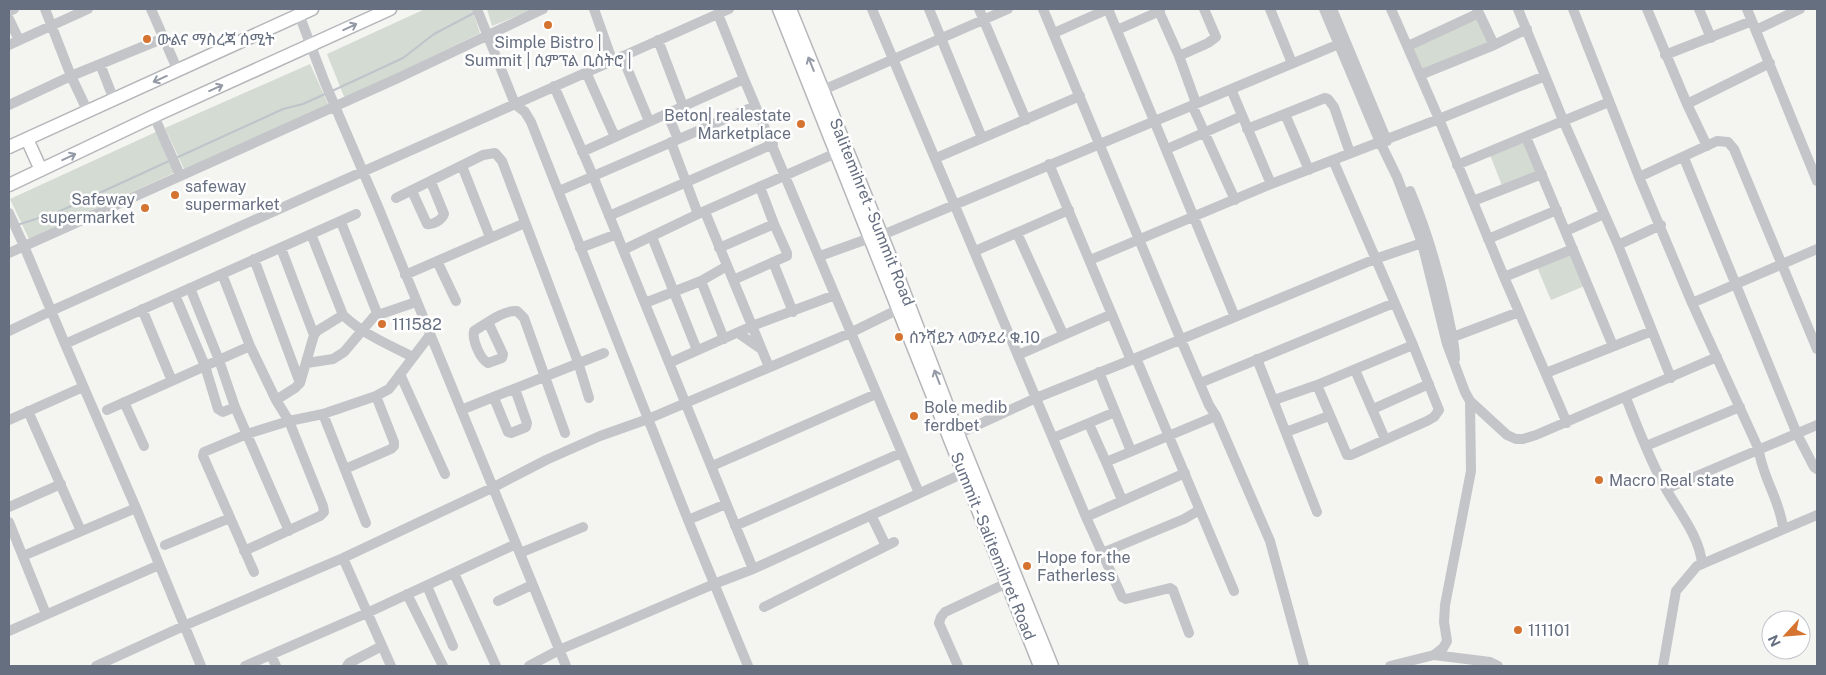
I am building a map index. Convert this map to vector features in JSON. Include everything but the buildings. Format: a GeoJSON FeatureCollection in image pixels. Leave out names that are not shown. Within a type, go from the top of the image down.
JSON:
{"type":"FeatureCollection","features":[{"type":"Feature","properties":{"kind":"main road"},"geometry":{"type":"LineString","coordinates":[[9,147],[178,71],[298,12],[312,9]]}},
{"type":"Feature","properties":{"kind":"main road"},"geometry":{"type":"LineString","coordinates":[[9,185],[154,116],[390,9]]}},
{"type":"Feature","properties":{"kind":"main road"},"geometry":{"type":"LineString","coordinates":[[779,9],[836,153],[875,237]]}},
{"type":"Feature","properties":{"kind":"main road","name":"Salitemihret - Summit Road"},"geometry":{"type":"LineString","coordinates":[[790,9],[823,90],[875,237],[958,434],[1052,666]]}},
{"type":"Feature","properties":{"kind":"main road"},"geometry":{"type":"LineString","coordinates":[[27,139],[40,170]]}},
{"type":"Feature","properties":{"kind":"main road","name":"Summit - Salitemihret Road"},"geometry":{"type":"LineString","coordinates":[[904,307],[964,473],[1040,666]]}},
{"type":"Feature","properties":{"kind":"street"},"geometry":{"type":"LineString","coordinates":[[9,11],[14,9]]}},
{"type":"Feature","properties":{"kind":"street"},"geometry":{"type":"LineString","coordinates":[[45,9],[71,76],[88,112]]}},
{"type":"Feature","properties":{"kind":"street"},"geometry":{"type":"LineString","coordinates":[[9,45],[88,9]]}},
{"type":"Feature","properties":{"kind":"street"},"geometry":{"type":"LineString","coordinates":[[151,9],[178,71]]}},
{"type":"Feature","properties":{"kind":"street"},"geometry":{"type":"LineString","coordinates":[[9,253],[180,175],[333,102],[488,35],[543,9]]}},
{"type":"Feature","properties":{"kind":"street"},"geometry":{"type":"LineString","coordinates":[[594,9],[612,60]]}},
{"type":"Feature","properties":{"kind":"street"},"geometry":{"type":"LineString","coordinates":[[9,331],[729,9]]}},
{"type":"Feature","properties":{"kind":"street"},"geometry":{"type":"LineString","coordinates":[[872,9],[1086,517],[1122,597],[1126,600],[1170,588],[1173,590],[1189,633]]}},
{"type":"Feature","properties":{"kind":"street"},"geometry":{"type":"LineString","coordinates":[[929,9],[982,138]]}},
{"type":"Feature","properties":{"kind":"street"},"geometry":{"type":"LineString","coordinates":[[979,9],[1026,120]]}},
{"type":"Feature","properties":{"kind":"street"},"geometry":{"type":"LineString","coordinates":[[823,90],[1008,9]]}},
{"type":"Feature","properties":{"kind":"street"},"geometry":{"type":"LineString","coordinates":[[1043,9],[1140,239],[1180,340],[1209,405],[1216,416],[1270,541],[1304,666]]}},
{"type":"Feature","properties":{"kind":"street"},"geometry":{"type":"LineString","coordinates":[[1054,33],[1108,9],[1235,317]]}},
{"type":"Feature","properties":{"kind":"street"},"geometry":{"type":"LineString","coordinates":[[1179,56],[1208,44],[1216,37],[1204,9]]}},
{"type":"Feature","properties":{"kind":"street"},"geometry":{"type":"LineString","coordinates":[[1270,9],[1292,63]]}},
{"type":"Feature","properties":{"kind":"street"},"geometry":{"type":"LineString","coordinates":[[1324,9],[1383,140],[1418,209],[1429,239],[1441,286],[1453,337],[1455,363]]}},
{"type":"Feature","properties":{"kind":"street"},"geometry":{"type":"LineString","coordinates":[[1345,9],[1334,11],[1422,242],[1445,338],[1470,401],[1471,471],[1445,605],[1444,622],[1447,641],[1443,648],[1425,660]]}},
{"type":"Feature","properties":{"kind":"street"},"geometry":{"type":"LineString","coordinates":[[1518,9],[1528,29],[1563,120],[1618,245],[1671,378]]}},
{"type":"Feature","properties":{"kind":"street"},"geometry":{"type":"LineString","coordinates":[[1573,9],[1639,177],[1692,303],[1758,450],[1778,507],[1783,528]]}},
{"type":"Feature","properties":{"kind":"street"},"geometry":{"type":"LineString","coordinates":[[1646,9],[1707,146]]}},
{"type":"Feature","properties":{"kind":"street"},"geometry":{"type":"LineString","coordinates":[[1699,9],[1711,38]]}},
{"type":"Feature","properties":{"kind":"street"},"geometry":{"type":"LineString","coordinates":[[1747,9],[1817,182]]}},
{"type":"Feature","properties":{"kind":"street"},"geometry":{"type":"LineString","coordinates":[[1665,55],[1800,9]]}},
{"type":"Feature","properties":{"kind":"street"},"geometry":{"type":"LineString","coordinates":[[1117,30],[1159,10],[1179,56],[1205,133],[1235,200]]}},
{"type":"Feature","properties":{"kind":"street"},"geometry":{"type":"LineString","coordinates":[[1395,10],[1408,46],[1504,278],[1567,423]]}},
{"type":"Feature","properties":{"kind":"street"},"geometry":{"type":"LineString","coordinates":[[1408,46],[1478,11],[1494,45]]}},
{"type":"Feature","properties":{"kind":"street"},"geometry":{"type":"LineString","coordinates":[[298,12],[325,83],[494,487],[566,666]]}},
{"type":"Feature","properties":{"kind":"street"},"geometry":{"type":"LineString","coordinates":[[478,13],[515,104],[531,122],[688,520],[748,666]]}},
{"type":"Feature","properties":{"kind":"street"},"geometry":{"type":"LineString","coordinates":[[718,14],[755,106],[820,256],[850,333],[919,493]]}},
{"type":"Feature","properties":{"kind":"street"},"geometry":{"type":"LineString","coordinates":[[9,19],[19,40]]}},
{"type":"Feature","properties":{"kind":"street"},"geometry":{"type":"LineString","coordinates":[[1420,74],[1494,45],[1528,29]]}},
{"type":"Feature","properties":{"kind":"street"},"geometry":{"type":"LineString","coordinates":[[9,106],[71,76],[164,38]]}},
{"type":"Feature","properties":{"kind":"street"},"geometry":{"type":"LineString","coordinates":[[658,40],[683,106]]}},
{"type":"Feature","properties":{"kind":"street"},"geometry":{"type":"LineString","coordinates":[[820,256],[875,237],[955,205],[1339,44]]}},
{"type":"Feature","properties":{"kind":"street"},"geometry":{"type":"LineString","coordinates":[[622,56],[649,121]]}},
{"type":"Feature","properties":{"kind":"street"},"geometry":{"type":"LineString","coordinates":[[1687,104],[1770,63]]}},
{"type":"Feature","properties":{"kind":"street"},"geometry":{"type":"LineString","coordinates":[[100,64],[114,100]]}},
{"type":"Feature","properties":{"kind":"street"},"geometry":{"type":"LineString","coordinates":[[586,72],[614,137]]}},
{"type":"Feature","properties":{"kind":"street"},"geometry":{"type":"LineString","coordinates":[[1090,260],[1271,184],[1545,76]]}},
{"type":"Feature","properties":{"kind":"street"},"geometry":{"type":"LineString","coordinates":[[582,152],[744,79]]}},
{"type":"Feature","properties":{"kind":"street"},"geometry":{"type":"LineString","coordinates":[[554,86],[593,176],[753,569]]}},
{"type":"Feature","properties":{"kind":"street"},"geometry":{"type":"LineString","coordinates":[[1231,89],[1271,184]]}},
{"type":"Feature","properties":{"kind":"street"},"geometry":{"type":"LineString","coordinates":[[936,158],[1080,96]]}},
{"type":"Feature","properties":{"kind":"street"},"geometry":{"type":"LineString","coordinates":[[1247,129],[1324,98],[1328,99],[1334,108],[1350,153]]}},
{"type":"Feature","properties":{"kind":"street"},"geometry":{"type":"LineString","coordinates":[[1457,165],[1609,102]]}},
{"type":"Feature","properties":{"kind":"street"},"geometry":{"type":"LineString","coordinates":[[559,191],[755,106]]}},
{"type":"Feature","properties":{"kind":"street"},"geometry":{"type":"LineString","coordinates":[[667,113],[686,182],[719,248],[769,367]]}},
{"type":"Feature","properties":{"kind":"street"},"geometry":{"type":"LineString","coordinates":[[1285,114],[1309,170]]}},
{"type":"Feature","properties":{"kind":"street"},"geometry":{"type":"LineString","coordinates":[[154,116],[180,175]]}},
{"type":"Feature","properties":{"kind":"street"},"geometry":{"type":"LineString","coordinates":[[1167,149],[1242,116]]}},
{"type":"Feature","properties":{"kind":"street"},"geometry":{"type":"LineString","coordinates":[[1526,137],[1613,346]]}},
{"type":"Feature","properties":{"kind":"street"},"geometry":{"type":"LineString","coordinates":[[1639,177],[1717,142],[1728,142],[1734,149],[1817,349]]}},
{"type":"Feature","properties":{"kind":"street"},"geometry":{"type":"LineString","coordinates":[[609,216],[773,144]]}},
{"type":"Feature","properties":{"kind":"street"},"geometry":{"type":"LineString","coordinates":[[396,198],[483,155],[495,153],[502,161],[578,362],[589,398]]}},
{"type":"Feature","properties":{"kind":"street"},"geometry":{"type":"LineString","coordinates":[[623,250],[836,153]]}},
{"type":"Feature","properties":{"kind":"street"},"geometry":{"type":"LineString","coordinates":[[1684,158],[1797,434],[1814,467],[1817,469]]}},
{"type":"Feature","properties":{"kind":"street"},"geometry":{"type":"LineString","coordinates":[[1317,385],[1347,455],[1351,455],[1427,421],[1437,414],[1438,406],[1429,384],[1333,160]]}},
{"type":"Feature","properties":{"kind":"street"},"geometry":{"type":"LineString","coordinates":[[1049,164],[1112,314],[1169,436],[1234,591]]}},
{"type":"Feature","properties":{"kind":"street"},"geometry":{"type":"LineString","coordinates":[[462,166],[490,237]]}},
{"type":"Feature","properties":{"kind":"street"},"geometry":{"type":"LineString","coordinates":[[1473,201],[1542,174]]}},
{"type":"Feature","properties":{"kind":"street"},"geometry":{"type":"LineString","coordinates":[[412,191],[427,224],[442,219],[444,214],[431,182]]}},
{"type":"Feature","properties":{"kind":"street"},"geometry":{"type":"LineString","coordinates":[[733,280],[785,257],[788,253],[774,224],[760,187]]}},
{"type":"Feature","properties":{"kind":"street"},"geometry":{"type":"LineString","coordinates":[[975,251],[1069,210]]}},
{"type":"Feature","properties":{"kind":"street"},"geometry":{"type":"LineString","coordinates":[[1488,239],[1557,210]]}},
{"type":"Feature","properties":{"kind":"street"},"geometry":{"type":"LineString","coordinates":[[9,213],[186,625],[201,666]]}},
{"type":"Feature","properties":{"kind":"street"},"geometry":{"type":"LineString","coordinates":[[65,344],[356,214]]}},
{"type":"Feature","properties":{"kind":"street"},"geometry":{"type":"LineString","coordinates":[[1566,231],[1604,214]]}},
{"type":"Feature","properties":{"kind":"street"},"geometry":{"type":"LineString","coordinates":[[340,222],[377,313]]}},
{"type":"Feature","properties":{"kind":"street"},"geometry":{"type":"LineString","coordinates":[[405,275],[525,223]]}},
{"type":"Feature","properties":{"kind":"street"},"geometry":{"type":"LineString","coordinates":[[719,248],[774,224]]}},
{"type":"Feature","properties":{"kind":"street"},"geometry":{"type":"LineString","coordinates":[[1618,245],[1660,225]]}},
{"type":"Feature","properties":{"kind":"street"},"geometry":{"type":"LineString","coordinates":[[1017,233],[1063,334]]}},
{"type":"Feature","properties":{"kind":"street"},"geometry":{"type":"LineString","coordinates":[[311,234],[343,316],[378,340],[413,357]]}},
{"type":"Feature","properties":{"kind":"street"},"geometry":{"type":"LineString","coordinates":[[580,248],[616,234]]}},
{"type":"Feature","properties":{"kind":"street"},"geometry":{"type":"LineString","coordinates":[[652,238],[697,350]]}},
{"type":"Feature","properties":{"kind":"street"},"geometry":{"type":"LineString","coordinates":[[958,434],[1036,398],[1375,259],[1422,242]]}},
{"type":"Feature","properties":{"kind":"street"},"geometry":{"type":"LineString","coordinates":[[281,248],[314,335]]}},
{"type":"Feature","properties":{"kind":"street"},"geometry":{"type":"LineString","coordinates":[[1504,278],[1573,249]]}},
{"type":"Feature","properties":{"kind":"street"},"geometry":{"type":"LineString","coordinates":[[1692,303],[1817,249]]}},
{"type":"Feature","properties":{"kind":"street"},"geometry":{"type":"LineString","coordinates":[[254,260],[300,383]]}},
{"type":"Feature","properties":{"kind":"street"},"geometry":{"type":"LineString","coordinates":[[437,261],[456,301]]}},
{"type":"Feature","properties":{"kind":"street"},"geometry":{"type":"LineString","coordinates":[[773,262],[793,312]]}},
{"type":"Feature","properties":{"kind":"street"},"geometry":{"type":"LineString","coordinates":[[645,304],[701,281],[727,266]]}},
{"type":"Feature","properties":{"kind":"street"},"geometry":{"type":"LineString","coordinates":[[222,274],[250,346],[288,421],[324,512],[320,516],[244,551]]}},
{"type":"Feature","properties":{"kind":"street"},"geometry":{"type":"LineString","coordinates":[[701,281],[724,339]]}},
{"type":"Feature","properties":{"kind":"street"},"geometry":{"type":"LineString","coordinates":[[190,288],[219,360],[235,407],[289,531]]}},
{"type":"Feature","properties":{"kind":"street"},"geometry":{"type":"LineString","coordinates":[[175,295],[205,366],[218,409],[223,412],[235,407]]}},
{"type":"Feature","properties":{"kind":"street"},"geometry":{"type":"LineString","coordinates":[[669,362],[752,326],[835,295]]}},
{"type":"Feature","properties":{"kind":"street"},"geometry":{"type":"LineString","coordinates":[[377,313],[381,314],[416,302]]}},
{"type":"Feature","properties":{"kind":"street"},"geometry":{"type":"LineString","coordinates":[[1200,383],[1394,303]]}},
{"type":"Feature","properties":{"kind":"street"},"geometry":{"type":"LineString","coordinates":[[96,666],[186,625],[343,558],[600,436],[648,419],[850,333],[904,307]]}},
{"type":"Feature","properties":{"kind":"street"},"geometry":{"type":"LineString","coordinates":[[142,310],[172,381]]}},
{"type":"Feature","properties":{"kind":"street"},"geometry":{"type":"LineString","coordinates":[[488,322],[510,310],[517,311],[524,318],[565,433]]}},
{"type":"Feature","properties":{"kind":"street"},"geometry":{"type":"LineString","coordinates":[[1453,337],[1519,312]]}},
{"type":"Feature","properties":{"kind":"street"},"geometry":{"type":"LineString","coordinates":[[306,363],[333,359],[338,356],[377,313]]}},
{"type":"Feature","properties":{"kind":"street"},"geometry":{"type":"LineString","coordinates":[[1018,355],[1112,314]]}},
{"type":"Feature","properties":{"kind":"street"},"geometry":{"type":"LineString","coordinates":[[276,400],[300,383],[314,335],[317,331],[343,316]]}},
{"type":"Feature","properties":{"kind":"street"},"geometry":{"type":"LineString","coordinates":[[1546,373],[1652,330]]}},
{"type":"Feature","properties":{"kind":"street"},"geometry":{"type":"LineString","coordinates":[[738,332],[762,349]]}},
{"type":"Feature","properties":{"kind":"street"},"geometry":{"type":"LineString","coordinates":[[254,572],[203,454],[247,434],[288,421],[323,414],[376,396],[389,389],[430,335]]}},
{"type":"Feature","properties":{"kind":"street"},"geometry":{"type":"LineString","coordinates":[[107,410],[250,346]]}},
{"type":"Feature","properties":{"kind":"street"},"geometry":{"type":"LineString","coordinates":[[1274,400],[1317,385],[1413,346]]}},
{"type":"Feature","properties":{"kind":"street"},"geometry":{"type":"LineString","coordinates":[[461,410],[604,353]]}},
{"type":"Feature","properties":{"kind":"street"},"geometry":{"type":"LineString","coordinates":[[1470,401],[1501,430],[1516,439],[1523,439],[1567,423],[1717,357]]}},
{"type":"Feature","properties":{"kind":"street"},"geometry":{"type":"LineString","coordinates":[[1257,358],[1317,512]]}},
{"type":"Feature","properties":{"kind":"street"},"geometry":{"type":"LineString","coordinates":[[1355,370],[1385,439]]}},
{"type":"Feature","properties":{"kind":"street"},"geometry":{"type":"LineString","coordinates":[[1099,372],[1131,451]]}},
{"type":"Feature","properties":{"kind":"street"},"geometry":{"type":"LineString","coordinates":[[400,374],[445,474]]}},
{"type":"Feature","properties":{"kind":"street"},"geometry":{"type":"LineString","coordinates":[[1373,409],[1429,384]]}},
{"type":"Feature","properties":{"kind":"street"},"geometry":{"type":"LineString","coordinates":[[9,420],[84,387]]}},
{"type":"Feature","properties":{"kind":"street"},"geometry":{"type":"LineString","coordinates":[[494,398],[508,432],[526,427],[528,423],[515,389]]}},
{"type":"Feature","properties":{"kind":"street"},"geometry":{"type":"LineString","coordinates":[[712,466],[876,394]]}},
{"type":"Feature","properties":{"kind":"street"},"geometry":{"type":"LineString","coordinates":[[345,469],[392,449],[394,446],[376,396]]}},
{"type":"Feature","properties":{"kind":"street"},"geometry":{"type":"LineString","coordinates":[[1626,398],[1666,490],[1697,543],[1702,564]]}},
{"type":"Feature","properties":{"kind":"street"},"geometry":{"type":"LineString","coordinates":[[124,402],[144,446]]}},
{"type":"Feature","properties":{"kind":"street"},"geometry":{"type":"LineString","coordinates":[[1646,446],[1740,407]]}},
{"type":"Feature","properties":{"kind":"street"},"geometry":{"type":"LineString","coordinates":[[28,412],[81,531]]}},
{"type":"Feature","properties":{"kind":"street"},"geometry":{"type":"LineString","coordinates":[[1053,438],[1115,412]]}},
{"type":"Feature","properties":{"kind":"street"},"geometry":{"type":"LineString","coordinates":[[323,414],[366,523]]}},
{"type":"Feature","properties":{"kind":"street"},"geometry":{"type":"LineString","coordinates":[[1106,462],[1216,416]]}},
{"type":"Feature","properties":{"kind":"street"},"geometry":{"type":"LineString","coordinates":[[1286,432],[1330,416]]}},
{"type":"Feature","properties":{"kind":"street"},"geometry":{"type":"LineString","coordinates":[[1089,424],[1122,500]]}},
{"type":"Feature","properties":{"kind":"street"},"geometry":{"type":"LineString","coordinates":[[1666,490],[1817,425]]}},
{"type":"Feature","properties":{"kind":"street"},"geometry":{"type":"LineString","coordinates":[[735,526],[901,453]]}},
{"type":"Feature","properties":{"kind":"street"},"geometry":{"type":"LineString","coordinates":[[529,666],[559,650],[753,569],[964,473]]}},
{"type":"Feature","properties":{"kind":"street"},"geometry":{"type":"LineString","coordinates":[[1086,517],[1185,473]]}},
{"type":"Feature","properties":{"kind":"street"},"geometry":{"type":"LineString","coordinates":[[9,506],[61,484]]}},
{"type":"Feature","properties":{"kind":"street"},"geometry":{"type":"LineString","coordinates":[[688,520],[726,504]]}},
{"type":"Feature","properties":{"kind":"street"},"geometry":{"type":"LineString","coordinates":[[23,556],[136,508]]}},
{"type":"Feature","properties":{"kind":"street"},"geometry":{"type":"LineString","coordinates":[[1102,553],[1184,519],[1199,508]]}},
{"type":"Feature","properties":{"kind":"street"},"geometry":{"type":"LineString","coordinates":[[764,607],[890,544],[871,514]]}},
{"type":"Feature","properties":{"kind":"street"},"geometry":{"type":"LineString","coordinates":[[1662,666],[1676,591],[1697,566],[1817,515]]}},
{"type":"Feature","properties":{"kind":"street"},"geometry":{"type":"LineString","coordinates":[[165,545],[230,518]]}},
{"type":"Feature","properties":{"kind":"street"},"geometry":{"type":"LineString","coordinates":[[9,522],[46,614]]}},
{"type":"Feature","properties":{"kind":"street"},"geometry":{"type":"LineString","coordinates":[[245,666],[454,573],[518,548],[583,527]]}},
{"type":"Feature","properties":{"kind":"street"},"geometry":{"type":"LineString","coordinates":[[343,558],[390,666]]}},
{"type":"Feature","properties":{"kind":"street"},"geometry":{"type":"LineString","coordinates":[[9,631],[159,565]]}},
{"type":"Feature","properties":{"kind":"street"},"geometry":{"type":"LineString","coordinates":[[454,573],[496,666]]}},
{"type":"Feature","properties":{"kind":"street"},"geometry":{"type":"LineString","coordinates":[[958,666],[939,623],[941,617],[945,612],[1007,583]]}},
{"type":"Feature","properties":{"kind":"street"},"geometry":{"type":"LineString","coordinates":[[498,601],[532,585]]}},
{"type":"Feature","properties":{"kind":"street"},"geometry":{"type":"LineString","coordinates":[[427,586],[453,646]]}},
{"type":"Feature","properties":{"kind":"street"},"geometry":{"type":"LineString","coordinates":[[407,594],[443,666]]}},
{"type":"Feature","properties":{"kind":"street"},"geometry":{"type":"LineString","coordinates":[[347,666],[348,663],[382,646]]}},
{"type":"Feature","properties":{"kind":"street"},"geometry":{"type":"LineString","coordinates":[[271,655],[276,666]]}},
{"type":"Feature","properties":{"kind":"street"},"geometry":{"type":"LineString","coordinates":[[1390,666],[1425,660],[1490,662],[1498,666]]}},
{"type":"Feature","properties":{"kind":"shaded area"},"geometry":{"type":"Polygon","coordinates":[[[425,9],[472,9],[480,33],[345,99],[327,54],[425,9]]]}},
{"type":"Feature","properties":{"kind":"shaded area"},"geometry":{"type":"Polygon","coordinates":[[[487,9],[534,9],[492,26],[487,9]]]}},
{"type":"Feature","properties":{"kind":"shaded area"},"geometry":{"type":"Polygon","coordinates":[[[1477,18],[1489,45],[1423,72],[1411,46],[1477,18]]]}},
{"type":"Feature","properties":{"kind":"shaded area"},"geometry":{"type":"Polygon","coordinates":[[[310,64],[329,106],[185,171],[165,128],[310,64]]]}},
{"type":"Feature","properties":{"kind":"shaded area"},"geometry":{"type":"Polygon","coordinates":[[[158,131],[176,172],[29,239],[10,199],[158,131]]]}},
{"type":"Feature","properties":{"kind":"shaded area"},"geometry":{"type":"Polygon","coordinates":[[[1526,140],[1539,174],[1503,188],[1490,155],[1526,140]]]}},
{"type":"Feature","properties":{"kind":"shaded area"},"geometry":{"type":"Polygon","coordinates":[[[1573,252],[1587,285],[1551,300],[1537,267],[1573,252]]]}},
{"type":"Feature","properties":{"kind":"waterway"},"geometry":{"type":"LineString","coordinates":[[332,91],[403,58],[434,34],[474,13]]}},
{"type":"Feature","properties":{"kind":"waterway"},"geometry":{"type":"LineString","coordinates":[[176,158],[283,109],[303,104],[325,94]]}},
{"type":"Feature","properties":{"kind":"waterway"},"geometry":{"type":"LineString","coordinates":[[17,225],[58,212],[169,161]]}},
{"type":"Feature","properties":{"kind":"place","name":"Simple Bistro | Summit | ሲምፕል ቢስትሮ |"},"geometry":{"type":"Point","coordinates":[548,25]}},
{"type":"Feature","properties":{"kind":"place","name":"ውልና ማስረጃ ሰሚት"},"geometry":{"type":"Point","coordinates":[147,39]}},
{"type":"Feature","properties":{"kind":"place","name":"Beton| realestate Marketplace"},"geometry":{"type":"Point","coordinates":[801,124]}},
{"type":"Feature","properties":{"kind":"place","name":"safeway supermarket"},"geometry":{"type":"Point","coordinates":[175,195]}},
{"type":"Feature","properties":{"kind":"place","name":"Safeway supermarket"},"geometry":{"type":"Point","coordinates":[145,208]}},
{"type":"Feature","properties":{"kind":"place","name":"111582"},"geometry":{"type":"Point","coordinates":[382,324]}},
{"type":"Feature","properties":{"kind":"place","name":"ሰንሻይን ላውንደሪ ቁ.10"},"geometry":{"type":"Point","coordinates":[899,337]}},
{"type":"Feature","properties":{"kind":"place","name":"Bole medib ferdbet"},"geometry":{"type":"Point","coordinates":[914,416]}},
{"type":"Feature","properties":{"kind":"place","name":"Macro Real state"},"geometry":{"type":"Point","coordinates":[1599,480]}},
{"type":"Feature","properties":{"kind":"place","name":"Hope for the Fatherless"},"geometry":{"type":"Point","coordinates":[1027,566]}},
{"type":"Feature","properties":{"kind":"place","name":"111101"},"geometry":{"type":"Point","coordinates":[1518,630]}}]}
